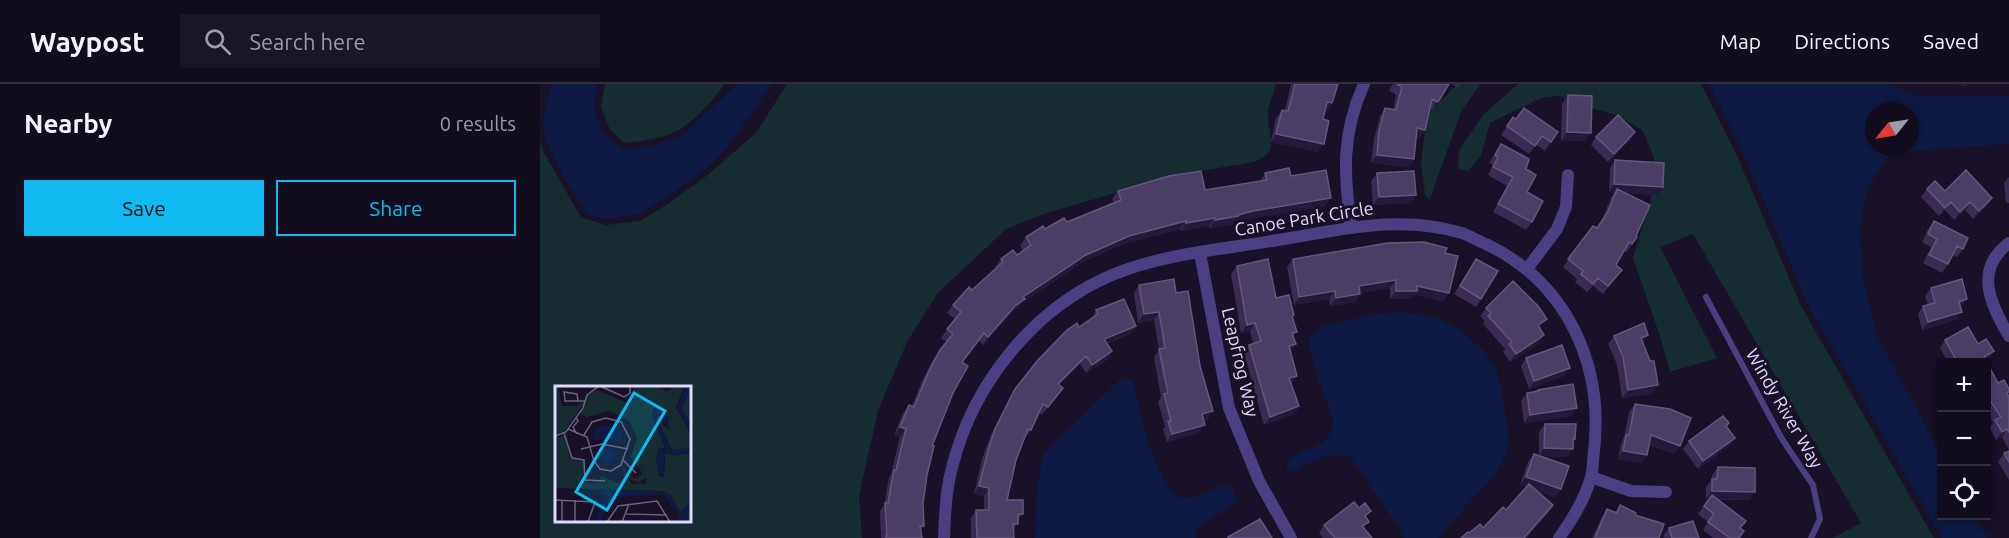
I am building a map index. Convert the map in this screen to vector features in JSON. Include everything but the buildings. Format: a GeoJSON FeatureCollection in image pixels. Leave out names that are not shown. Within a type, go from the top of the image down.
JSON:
{"type":"FeatureCollection","features":[{"type":"Feature","properties":{"kind":"street"},"geometry":{"type":"LineString","coordinates":[[1351,228],[1346,186],[1346,146],[1349,122],[1364,84]]}},
{"type":"Feature","properties":{"kind":"street"},"geometry":{"type":"LineString","coordinates":[[1527,269],[1557,229],[1566,207],[1568,175]]}},
{"type":"Feature","properties":{"kind":"street","name":"Canoe Park Circle"},"geometry":{"type":"LineString","coordinates":[[944,538],[946,502],[953,464],[967,422],[991,378],[1017,343],[1050,313],[1084,289],[1112,275],[1145,264],[1387,223],[1422,224],[1464,234],[1500,251],[1527,269],[1552,296],[1572,323],[1584,351],[1594,385],[1598,422],[1591,477],[1573,518],[1559,538]]}},
{"type":"Feature","properties":{"kind":"street"},"geometry":{"type":"LineString","coordinates":[[2009,243],[1995,258],[1989,271],[1988,291],[1995,312],[2009,336]]}},
{"type":"Feature","properties":{"kind":"street","name":"Leapfrog Way"},"geometry":{"type":"LineString","coordinates":[[1200,253],[1229,408],[1259,481],[1291,538]]}},
{"type":"Feature","properties":{"kind":"street"},"geometry":{"type":"LineString","coordinates":[[1591,477],[1631,491],[1666,492]]}},
{"type":"Feature","properties":{"kind":"lane","name":"Windy River Way"},"geometry":{"type":"LineString","coordinates":[[1706,297],[1782,438],[1813,485],[1820,519],[1811,538]]}},
{"type":"Feature","properties":{"kind":"green space"},"geometry":{"type":"Polygon","coordinates":[[[605,84],[724,84],[703,110],[682,128],[658,138],[625,143],[610,130],[601,107],[605,84]]]}},
{"type":"Feature","properties":{"kind":"green space"},"geometry":{"type":"Polygon","coordinates":[[[787,84],[1276,84],[1268,112],[1271,147],[1263,157],[1254,162],[1177,175],[1047,213],[1006,229],[938,293],[907,342],[878,411],[859,496],[862,538],[540,538],[540,140],[544,153],[581,217],[606,225],[640,221],[709,174],[756,133],[787,84]]]}},
{"type":"Feature","properties":{"kind":"green space"},"geometry":{"type":"Polygon","coordinates":[[[1458,84],[1480,84],[1461,112],[1430,199],[1425,195],[1421,162],[1427,114],[1458,84]]]}},
{"type":"Feature","properties":{"kind":"green space"},"geometry":{"type":"Polygon","coordinates":[[[1518,84],[1701,84],[1739,160],[1801,306],[1934,538],[1833,538],[1861,523],[1693,234],[1660,247],[1717,358],[1670,372],[1633,258],[1651,199],[1654,157],[1642,130],[1617,115],[1582,106],[1559,96],[1541,98],[1490,123],[1481,156],[1468,171],[1458,169],[1459,150],[1483,115],[1518,84]]]}},
{"type":"Feature","properties":{"kind":"water"},"geometry":{"type":"Polygon","coordinates":[[[551,84],[598,84],[595,104],[598,121],[608,135],[623,149],[650,146],[681,136],[738,84],[772,84],[730,144],[705,169],[666,198],[639,214],[605,219],[587,214],[551,152],[544,124],[545,107],[551,84]]]}},
{"type":"Feature","properties":{"kind":"water"},"geometry":{"type":"Polygon","coordinates":[[[1709,84],[1889,84],[1912,95],[2009,96],[2009,144],[1919,150],[1919,102],[1865,102],[1865,156],[1889,156],[1866,193],[1860,229],[1863,277],[1876,334],[1937,447],[1937,520],[1977,520],[1987,538],[1942,538],[1807,303],[1745,157],[1709,84]]]}},
{"type":"Feature","properties":{"kind":"water"},"geometry":{"type":"Polygon","coordinates":[[[1401,312],[1431,316],[1459,329],[1483,350],[1497,371],[1502,391],[1509,438],[1507,450],[1497,472],[1438,538],[1405,538],[1350,456],[1327,456],[1293,471],[1288,471],[1286,468],[1288,459],[1324,442],[1332,431],[1333,420],[1318,379],[1309,343],[1310,337],[1321,327],[1375,314],[1401,312]]]}},
{"type":"Feature","properties":{"kind":"water"},"geometry":{"type":"Polygon","coordinates":[[[1121,379],[1130,379],[1133,384],[1153,456],[1169,488],[1176,495],[1187,498],[1204,494],[1225,484],[1234,491],[1237,502],[1196,529],[1196,538],[1035,538],[1037,488],[1043,456],[1121,379]]]}}]}
